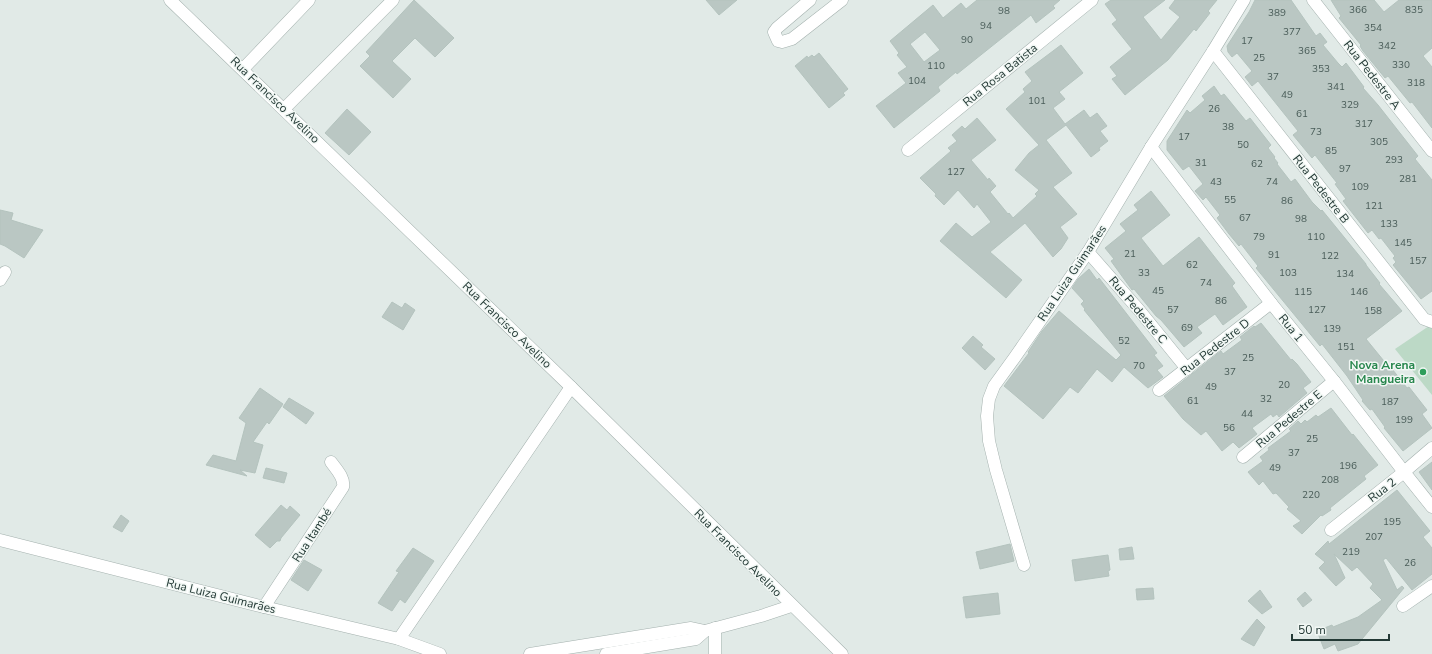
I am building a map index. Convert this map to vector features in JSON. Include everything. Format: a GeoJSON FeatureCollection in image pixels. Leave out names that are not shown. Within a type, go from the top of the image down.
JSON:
{"type":"FeatureCollection","features":[{"type":"Feature","properties":{"kind":"street","name":"Rua Francisco Avelino"},"geometry":{"type":"LineString","coordinates":[[170,0],[571,387],[791,606],[842,654]]}},
{"type":"Feature","properties":{"kind":"street"},"geometry":{"type":"LineString","coordinates":[[243,69],[309,0]]}},
{"type":"Feature","properties":{"kind":"street"},"geometry":{"type":"LineString","coordinates":[[284,109],[392,0]]}},
{"type":"Feature","properties":{"kind":"street"},"geometry":{"type":"LineString","coordinates":[[810,0],[777,28],[774,32],[778,41],[782,42],[792,39],[842,0]]}},
{"type":"Feature","properties":{"kind":"street","name":"Rua Rosa Batista"},"geometry":{"type":"LineString","coordinates":[[908,150],[1092,0]]}},
{"type":"Feature","properties":{"kind":"street","name":"Rua Luiza Guimarães"},"geometry":{"type":"LineString","coordinates":[[1024,566],[989,441],[987,416],[989,399],[994,386],[1088,252],[1244,0]]}},
{"type":"Feature","properties":{"kind":"street","name":"Rua Pedestre A"},"geometry":{"type":"LineString","coordinates":[[1313,0],[1432,151]]}},
{"type":"Feature","properties":{"kind":"street","name":"Rua Pedestre B"},"geometry":{"type":"LineString","coordinates":[[1213,51],[1424,320],[1432,322]]}},
{"type":"Feature","properties":{"kind":"street","name":"Rua 1"},"geometry":{"type":"LineString","coordinates":[[1151,148],[1432,507]]}},
{"type":"Feature","properties":{"kind":"street","name":"Rua Pedestre C"},"geometry":{"type":"LineString","coordinates":[[1088,252],[1134,304],[1187,369]]}},
{"type":"Feature","properties":{"kind":"street","name":"Rua Pedestre D"},"geometry":{"type":"LineString","coordinates":[[1159,390],[1271,303]]}},
{"type":"Feature","properties":{"kind":"street","name":"Rua Pedestre E"},"geometry":{"type":"LineString","coordinates":[[1243,457],[1334,381]]}},
{"type":"Feature","properties":{"kind":"street"},"geometry":{"type":"LineString","coordinates":[[399,639],[571,387]]}},
{"type":"Feature","properties":{"kind":"street","name":"Rua 2"},"geometry":{"type":"LineString","coordinates":[[1331,530],[1432,448]]}},
{"type":"Feature","properties":{"kind":"street","name":"Rua Itambé"},"geometry":{"type":"LineString","coordinates":[[264,607],[343,487],[343,479],[331,462]]}},
{"type":"Feature","properties":{"kind":"street","name":"Rua Luiza Guimarães"},"geometry":{"type":"LineString","coordinates":[[0,540],[264,607],[399,639],[440,654]]}},
{"type":"Feature","properties":{"kind":"street"},"geometry":{"type":"LineString","coordinates":[[1403,606],[1432,586]]}},
{"type":"Feature","properties":{"kind":"street"},"geometry":{"type":"LineString","coordinates":[[606,654],[696,639],[710,630],[791,606]]}},
{"type":"Feature","properties":{"kind":"street"},"geometry":{"type":"LineString","coordinates":[[530,654],[691,628],[710,630]]}},
{"type":"Feature","properties":{"kind":"street"},"geometry":{"type":"LineString","coordinates":[[710,630],[715,654]]}},
{"type":"Feature","properties":{"kind":"green space","name":"Nova Arena Mangueira"},"geometry":{"type":"Polygon","coordinates":[[[1432,324],[1432,395],[1395,349],[1432,324]]]}},
{"type":"Feature","properties":{"kind":"building"},"geometry":{"type":"Polygon","coordinates":[[[414,0],[454,38],[435,57],[415,38],[392,61],[411,79],[393,98],[360,66],[370,56],[366,52],[414,0]]]}},
{"type":"Feature","properties":{"kind":"building"},"geometry":{"type":"Polygon","coordinates":[[[706,0],[737,0],[719,15],[706,0]]]}},
{"type":"Feature","properties":{"kind":"building"},"geometry":{"type":"Polygon","coordinates":[[[977,0],[1060,0],[1053,6],[1055,8],[1036,23],[1031,15],[957,74],[956,72],[938,87],[940,91],[894,128],[876,106],[906,83],[898,73],[907,67],[897,55],[899,53],[890,41],[933,5],[943,18],[961,3],[966,9],[977,0]],[[925,32],[910,44],[924,62],[940,50],[925,32]]]}},
{"type":"Feature","properties":{"kind":"building"},"geometry":{"type":"Polygon","coordinates":[[[1111,0],[1165,0],[1143,17],[1161,40],[1180,17],[1169,8],[1175,0],[1217,0],[1208,11],[1210,13],[1196,31],[1194,29],[1168,60],[1125,95],[1112,79],[1117,76],[1110,67],[1132,49],[1112,24],[1117,20],[1105,4],[1111,0]]]}},
{"type":"Feature","properties":{"kind":"building"},"geometry":{"type":"Polygon","coordinates":[[[1255,0],[1291,0],[1316,36],[1320,33],[1327,42],[1323,45],[1338,63],[1342,67],[1346,63],[1364,87],[1363,88],[1418,156],[1415,159],[1432,180],[1432,291],[1421,299],[1393,265],[1396,262],[1393,258],[1395,256],[1381,238],[1379,239],[1372,230],[1368,233],[1343,201],[1346,199],[1335,184],[1337,183],[1315,155],[1312,158],[1293,135],[1298,131],[1258,81],[1252,86],[1245,77],[1252,71],[1237,53],[1232,57],[1228,52],[1227,46],[1255,0]]]}},
{"type":"Feature","properties":{"kind":"building"},"geometry":{"type":"Polygon","coordinates":[[[1331,0],[1374,0],[1384,12],[1399,0],[1432,0],[1432,48],[1423,56],[1432,67],[1432,128],[1412,102],[1410,103],[1388,76],[1385,78],[1363,51],[1360,46],[1361,45],[1339,18],[1341,16],[1331,0]]]}},
{"type":"Feature","properties":{"kind":"building"},"geometry":{"type":"Polygon","coordinates":[[[1061,45],[1083,73],[1059,92],[1065,99],[1053,108],[1065,124],[1084,110],[1090,118],[1097,113],[1107,126],[1100,131],[1108,141],[1091,157],[1066,125],[1046,140],[1072,173],[1053,187],[1077,214],[1060,227],[1068,238],[1061,249],[1053,257],[1025,223],[990,252],[1022,280],[1006,298],[940,241],[956,223],[972,237],[991,222],[977,204],[974,208],[958,190],[944,205],[935,196],[936,194],[920,178],[951,151],[948,148],[957,141],[952,135],[962,126],[965,129],[977,118],[996,140],[971,160],[988,180],[989,178],[996,186],[990,192],[1013,218],[1037,196],[1035,194],[1039,190],[1015,170],[1029,153],[1039,145],[1006,109],[1025,92],[1023,89],[1032,81],[1025,72],[1061,45]]]}},
{"type":"Feature","properties":{"kind":"building"},"geometry":{"type":"Polygon","coordinates":[[[819,53],[848,89],[843,93],[845,95],[829,108],[795,66],[807,56],[808,58],[812,55],[814,57],[819,53]]]}},
{"type":"Feature","properties":{"kind":"building"},"geometry":{"type":"Polygon","coordinates":[[[1214,86],[1221,96],[1224,94],[1246,121],[1250,118],[1271,145],[1268,148],[1275,157],[1274,158],[1278,163],[1277,164],[1291,182],[1295,179],[1312,202],[1321,211],[1322,210],[1366,264],[1380,283],[1379,284],[1402,311],[1366,339],[1407,388],[1409,387],[1427,410],[1422,414],[1432,428],[1403,451],[1384,428],[1385,427],[1372,409],[1370,410],[1362,401],[1363,400],[1347,376],[1322,344],[1320,346],[1256,268],[1258,266],[1241,244],[1239,246],[1229,234],[1217,218],[1220,215],[1206,197],[1203,200],[1195,191],[1203,184],[1189,166],[1183,170],[1167,150],[1167,141],[1187,110],[1190,113],[1205,100],[1202,96],[1214,86]]]}},
{"type":"Feature","properties":{"kind":"building"},"geometry":{"type":"Polygon","coordinates":[[[347,109],[371,132],[349,155],[325,133],[347,109]]]}},
{"type":"Feature","properties":{"kind":"building"},"geometry":{"type":"Polygon","coordinates":[[[1151,191],[1170,215],[1141,238],[1163,266],[1199,237],[1235,283],[1232,286],[1247,307],[1223,325],[1215,314],[1197,327],[1202,333],[1184,347],[1134,289],[1132,290],[1111,261],[1114,259],[1105,248],[1126,231],[1120,224],[1138,210],[1134,205],[1151,191]]]}},
{"type":"Feature","properties":{"kind":"building"},"geometry":{"type":"Polygon","coordinates":[[[0,210],[13,213],[11,220],[43,230],[24,258],[0,244],[0,210]]]}},
{"type":"Feature","properties":{"kind":"building"},"geometry":{"type":"Polygon","coordinates":[[[1089,269],[1097,280],[1099,278],[1157,353],[1154,355],[1163,366],[1157,370],[1163,377],[1148,388],[1124,367],[1112,382],[1097,369],[1078,393],[1070,387],[1043,419],[1004,386],[1029,353],[1028,352],[1042,331],[1059,311],[1116,360],[1121,355],[1084,310],[1085,309],[1081,304],[1084,301],[1072,288],[1078,279],[1089,269]]]}},
{"type":"Feature","properties":{"kind":"building"},"geometry":{"type":"Polygon","coordinates":[[[392,302],[402,308],[405,303],[415,310],[403,330],[382,317],[392,302]]]}},
{"type":"Feature","properties":{"kind":"building"},"geometry":{"type":"Polygon","coordinates":[[[1261,323],[1311,382],[1303,388],[1307,393],[1279,417],[1277,414],[1273,417],[1271,414],[1252,428],[1257,434],[1239,448],[1233,442],[1222,451],[1206,431],[1201,435],[1183,419],[1164,396],[1221,351],[1223,354],[1242,340],[1240,337],[1254,326],[1255,327],[1261,323]]]}},
{"type":"Feature","properties":{"kind":"building"},"geometry":{"type":"Polygon","coordinates":[[[973,336],[983,345],[981,347],[995,359],[985,370],[962,348],[973,336]]]}},
{"type":"Feature","properties":{"kind":"building"},"geometry":{"type":"Polygon","coordinates":[[[260,388],[283,404],[269,424],[267,422],[253,442],[263,445],[255,473],[240,470],[247,476],[206,465],[213,455],[236,461],[246,423],[239,418],[260,388]]]}},
{"type":"Feature","properties":{"kind":"building"},"geometry":{"type":"Polygon","coordinates":[[[289,398],[314,413],[306,424],[283,407],[289,398]]]}},
{"type":"Feature","properties":{"kind":"building"},"geometry":{"type":"Polygon","coordinates":[[[1331,408],[1378,465],[1364,476],[1366,479],[1330,508],[1331,510],[1322,516],[1321,515],[1302,534],[1293,526],[1301,521],[1287,509],[1289,507],[1276,493],[1273,494],[1263,481],[1259,485],[1248,472],[1263,461],[1260,457],[1269,450],[1268,448],[1291,431],[1289,429],[1298,421],[1301,424],[1305,420],[1307,422],[1316,415],[1318,417],[1331,408]]]}},
{"type":"Feature","properties":{"kind":"building"},"geometry":{"type":"Polygon","coordinates":[[[1432,462],[1432,490],[1419,472],[1432,462]]]}},
{"type":"Feature","properties":{"kind":"building"},"geometry":{"type":"Polygon","coordinates":[[[266,468],[287,473],[284,483],[263,478],[266,468]]]}},
{"type":"Feature","properties":{"kind":"building"},"geometry":{"type":"Polygon","coordinates":[[[1397,490],[1430,531],[1423,537],[1432,548],[1432,574],[1412,590],[1386,558],[1383,560],[1397,590],[1402,586],[1404,588],[1358,644],[1338,651],[1335,644],[1324,649],[1317,631],[1332,625],[1333,627],[1358,617],[1382,600],[1370,588],[1373,584],[1357,567],[1352,571],[1334,554],[1345,578],[1336,586],[1319,568],[1325,562],[1315,554],[1328,541],[1329,544],[1397,490]]]}},
{"type":"Feature","properties":{"kind":"building"},"geometry":{"type":"Polygon","coordinates":[[[281,505],[287,510],[290,506],[300,515],[280,541],[277,541],[270,548],[255,535],[281,505]]]}},
{"type":"Feature","properties":{"kind":"building"},"geometry":{"type":"Polygon","coordinates":[[[121,515],[129,521],[122,532],[113,527],[121,515]]]}},
{"type":"Feature","properties":{"kind":"building"},"geometry":{"type":"Polygon","coordinates":[[[1010,544],[1014,561],[980,569],[976,552],[1010,544]]]}},
{"type":"Feature","properties":{"kind":"building"},"geometry":{"type":"Polygon","coordinates":[[[1132,547],[1134,559],[1120,560],[1119,549],[1132,547]]]}},
{"type":"Feature","properties":{"kind":"building"},"geometry":{"type":"Polygon","coordinates":[[[413,548],[434,561],[405,603],[400,599],[392,611],[378,603],[399,572],[396,571],[413,548]]]}},
{"type":"Feature","properties":{"kind":"building"},"geometry":{"type":"Polygon","coordinates":[[[1108,555],[1110,570],[1108,571],[1109,576],[1075,581],[1072,560],[1108,555]]]}},
{"type":"Feature","properties":{"kind":"building"},"geometry":{"type":"Polygon","coordinates":[[[304,560],[322,570],[308,591],[291,580],[304,560]]]}},
{"type":"Feature","properties":{"kind":"building"},"geometry":{"type":"Polygon","coordinates":[[[1153,588],[1154,599],[1137,600],[1136,589],[1153,588]]]}},
{"type":"Feature","properties":{"kind":"building"},"geometry":{"type":"Polygon","coordinates":[[[1260,590],[1272,607],[1262,614],[1248,601],[1260,590]]]}},
{"type":"Feature","properties":{"kind":"building"},"geometry":{"type":"Polygon","coordinates":[[[1305,592],[1312,600],[1303,607],[1297,599],[1305,592]]]}},
{"type":"Feature","properties":{"kind":"building"},"geometry":{"type":"Polygon","coordinates":[[[998,593],[1000,614],[966,618],[963,597],[998,593]]]}},
{"type":"Feature","properties":{"kind":"building"},"geometry":{"type":"Polygon","coordinates":[[[1257,619],[1265,627],[1254,646],[1241,639],[1257,619]]]}},
{"type":"Feature","properties":{"kind":"place","name":"Nova Arena Mangueira"},"geometry":{"type":"Point","coordinates":[1423,372]}}]}
